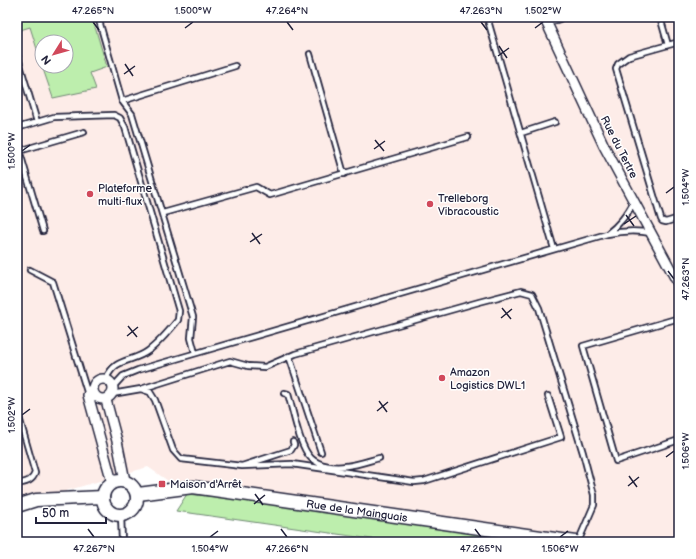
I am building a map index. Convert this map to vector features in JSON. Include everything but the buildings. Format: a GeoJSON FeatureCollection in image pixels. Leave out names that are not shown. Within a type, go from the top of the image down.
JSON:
{"type":"FeatureCollection","features":[{"type":"Feature","properties":{"kind":"street"},"geometry":{"type":"LineString","coordinates":[[545,19],[559,17]]}},
{"type":"Feature","properties":{"kind":"street","name":"Rue du Tertre"},"geometry":{"type":"LineString","coordinates":[[545,19],[601,140],[679,285]]}},
{"type":"Feature","properties":{"kind":"street"},"geometry":{"type":"LineString","coordinates":[[112,482],[90,392],[94,383],[103,379],[106,379],[112,384],[110,393],[117,442],[125,481]]}},
{"type":"Feature","properties":{"kind":"street"},"geometry":{"type":"LineString","coordinates":[[90,392],[97,398],[110,393]]}},
{"type":"Feature","properties":{"kind":"street"},"geometry":{"type":"LineString","coordinates":[[118,480],[125,481],[132,485],[138,494],[138,499],[134,509],[121,515],[110,512],[104,503],[104,491],[112,482],[118,480]]}},
{"type":"Feature","properties":{"kind":"street","name":"Rue de la Mainguais"},"geometry":{"type":"LineString","coordinates":[[138,494],[193,487],[577,542]]}},
{"type":"Feature","properties":{"kind":"street"},"geometry":{"type":"LineString","coordinates":[[17,506],[36,500],[103,497]]}},
{"type":"Feature","properties":{"kind":"lane"},"geometry":{"type":"LineString","coordinates":[[98,17],[122,100],[132,114],[163,213],[193,317],[191,338],[195,353]]}},
{"type":"Feature","properties":{"kind":"lane"},"geometry":{"type":"LineString","coordinates":[[487,17],[554,249]]}},
{"type":"Feature","properties":{"kind":"lane"},"geometry":{"type":"LineString","coordinates":[[660,17],[668,45]]}},
{"type":"Feature","properties":{"kind":"lane"},"geometry":{"type":"LineString","coordinates":[[679,42],[629,56],[618,64],[616,69],[662,221],[666,222],[679,218]]}},
{"type":"Feature","properties":{"kind":"lane"},"geometry":{"type":"LineString","coordinates":[[17,54],[37,122]]}},
{"type":"Feature","properties":{"kind":"lane"},"geometry":{"type":"LineString","coordinates":[[310,54],[344,174]]}},
{"type":"Feature","properties":{"kind":"lane"},"geometry":{"type":"LineString","coordinates":[[122,100],[235,66]]}},
{"type":"Feature","properties":{"kind":"lane"},"geometry":{"type":"LineString","coordinates":[[17,128],[54,117],[114,115],[123,121],[179,311],[178,320],[148,351],[125,360],[114,367],[109,372],[106,379]]}},
{"type":"Feature","properties":{"kind":"lane"},"geometry":{"type":"LineString","coordinates":[[521,133],[554,122]]}},
{"type":"Feature","properties":{"kind":"lane"},"geometry":{"type":"LineString","coordinates":[[19,151],[84,132]]}},
{"type":"Feature","properties":{"kind":"lane"},"geometry":{"type":"LineString","coordinates":[[163,213],[256,187],[270,195],[468,137]]}},
{"type":"Feature","properties":{"kind":"lane"},"geometry":{"type":"LineString","coordinates":[[17,143],[43,231]]}},
{"type":"Feature","properties":{"kind":"lane"},"geometry":{"type":"LineString","coordinates":[[607,234],[616,227],[627,214],[634,202]]}},
{"type":"Feature","properties":{"kind":"lane"},"geometry":{"type":"LineString","coordinates":[[110,393],[124,376],[130,373],[195,353],[607,234],[624,231],[650,233]]}},
{"type":"Feature","properties":{"kind":"lane"},"geometry":{"type":"LineString","coordinates":[[30,270],[54,282],[90,392]]}},
{"type":"Feature","properties":{"kind":"lane"},"geometry":{"type":"LineString","coordinates":[[110,393],[141,389],[230,361],[248,366],[265,368],[295,354],[521,291],[532,294],[539,308],[594,495],[594,505],[577,542]]}},
{"type":"Feature","properties":{"kind":"lane"},"geometry":{"type":"LineString","coordinates":[[679,318],[584,346],[616,461],[679,440]]}},
{"type":"Feature","properties":{"kind":"lane"},"geometry":{"type":"LineString","coordinates":[[289,356],[321,452]]}},
{"type":"Feature","properties":{"kind":"lane"},"geometry":{"type":"LineString","coordinates":[[141,389],[150,392],[155,400],[172,450],[181,459],[242,466],[292,464],[414,482],[424,481],[561,437],[548,396]]}},
{"type":"Feature","properties":{"kind":"lane"},"geometry":{"type":"LineString","coordinates":[[284,393],[288,394],[302,442],[311,458],[328,466],[345,467],[379,458]]}},
{"type":"Feature","properties":{"kind":"lane"},"geometry":{"type":"LineString","coordinates":[[17,410],[35,473],[30,481],[17,484]]}},
{"type":"Feature","properties":{"kind":"lane"},"geometry":{"type":"LineString","coordinates":[[242,466],[292,450],[294,445],[293,442]]}},
{"type":"Feature","properties":{"kind":"lane"},"geometry":{"type":"LineString","coordinates":[[121,515],[122,542]]}},
{"type":"Feature","properties":{"kind":"shaded area"},"geometry":{"type":"Polygon","coordinates":[[[29,17],[679,17],[679,542],[517,542],[381,517],[288,504],[187,494],[148,467],[17,505],[17,31],[30,27],[29,17]]]}},
{"type":"Feature","properties":{"kind":"green space"},"geometry":{"type":"Polygon","coordinates":[[[17,17],[92,17],[107,67],[90,73],[96,89],[53,98],[45,74],[74,74],[74,34],[34,34],[34,40],[30,27],[17,31],[17,17]]]}},
{"type":"Feature","properties":{"kind":"green space"},"geometry":{"type":"Polygon","coordinates":[[[187,494],[288,504],[381,517],[517,542],[393,542],[176,511],[187,494]]]}},
{"type":"Feature","properties":{"kind":"place","name":"Plateforme multi-flux"},"geometry":{"type":"Point","coordinates":[90,194]}},
{"type":"Feature","properties":{"kind":"place","name":"Trelleborg Vibracoustic"},"geometry":{"type":"Point","coordinates":[430,204]}},
{"type":"Feature","properties":{"kind":"place","name":"Amazon Logistics DWL1"},"geometry":{"type":"Point","coordinates":[442,378]}},
{"type":"Feature","properties":{"kind":"place","name":"Maison d'Arrêt"},"geometry":{"type":"Point","coordinates":[162,484]}}]}
